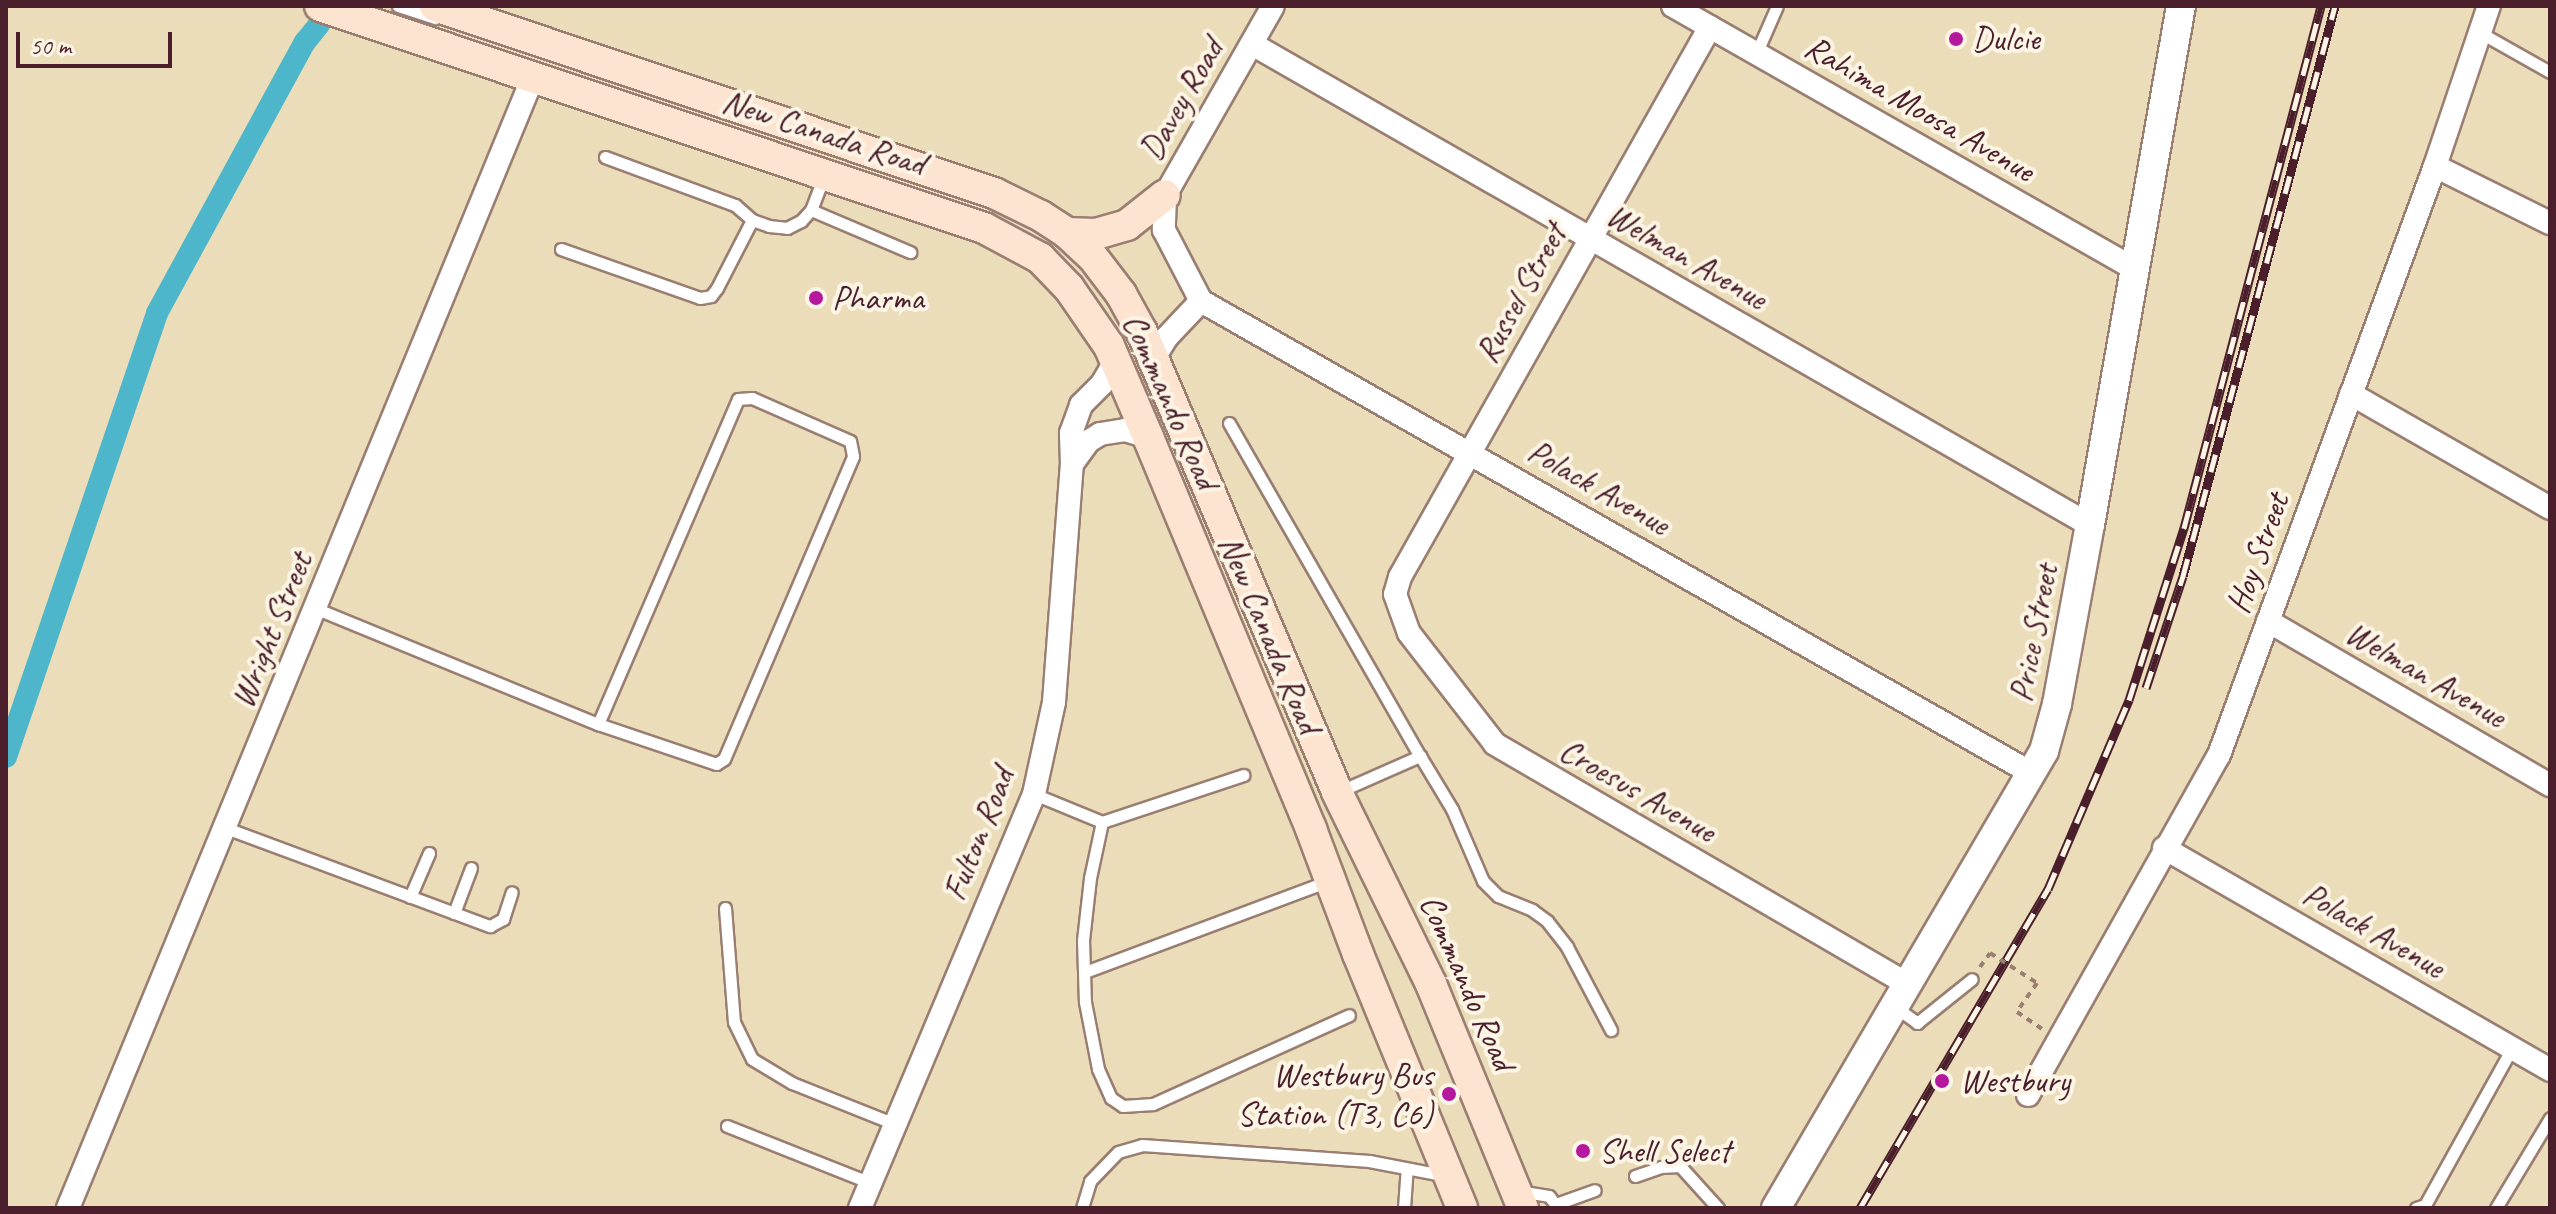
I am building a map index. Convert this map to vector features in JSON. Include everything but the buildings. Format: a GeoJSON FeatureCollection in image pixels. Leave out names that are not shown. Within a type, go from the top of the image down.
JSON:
{"type":"FeatureCollection","features":[{"type":"Feature","properties":{"kind":"main road","name":"Commando Road"},"geometry":{"type":"LineString","coordinates":[[320,6],[984,228],[1040,258],[1091,316],[1131,349],[1337,792],[1431,984],[1516,1202]]}},
{"type":"Feature","properties":{"kind":"main road","name":"Commando Road"},"geometry":{"type":"LineString","coordinates":[[435,6],[954,179],[1029,210],[1067,233],[1092,256],[1121,294],[1148,437],[1462,1208]]}},
{"type":"Feature","properties":{"kind":"main road"},"geometry":{"type":"LineString","coordinates":[[1067,233],[1096,234],[1127,225],[1165,195]]}},
{"type":"Feature","properties":{"kind":"street","name":"Davey Road"},"geometry":{"type":"LineString","coordinates":[[1201,301],[1164,230],[1165,195],[1273,6]]}},
{"type":"Feature","properties":{"kind":"street","name":"Rahima Moosa Avenue"},"geometry":{"type":"LineString","coordinates":[[1673,6],[2133,268]]}},
{"type":"Feature","properties":{"kind":"street","name":"Price Street"},"geometry":{"type":"LineString","coordinates":[[1776,1208],[2033,774],[2052,724],[2181,6]]}},
{"type":"Feature","properties":{"kind":"street","name":"Hoy Street"},"geometry":{"type":"LineString","coordinates":[[2028,1095],[2164,848],[2219,755],[2435,166],[2489,6]]}},
{"type":"Feature","properties":{"kind":"street","name":"Russel Street"},"geometry":{"type":"LineString","coordinates":[[1395,594],[1400,577],[1469,452],[1710,27]]}},
{"type":"Feature","properties":{"kind":"street","name":"Welman Avenue"},"geometry":{"type":"LineString","coordinates":[[1252,44],[2090,525]]}},
{"type":"Feature","properties":{"kind":"street","name":"Wright Street"},"geometry":{"type":"LineString","coordinates":[[68,1208],[317,609],[533,77]]}},
{"type":"Feature","properties":{"kind":"street"},"geometry":{"type":"LineString","coordinates":[[2435,166],[2550,223]]}},
{"type":"Feature","properties":{"kind":"street","name":"Fulton Road"},"geometry":{"type":"LineString","coordinates":[[860,1208],[1034,794],[1054,702],[1075,417],[1131,349],[1167,337],[1201,301]]}},
{"type":"Feature","properties":{"kind":"street","name":"Polack Avenue"},"geometry":{"type":"LineString","coordinates":[[1201,301],[2033,774]]}},
{"type":"Feature","properties":{"kind":"street"},"geometry":{"type":"LineString","coordinates":[[2351,394],[2550,508]]}},
{"type":"Feature","properties":{"kind":"street"},"geometry":{"type":"LineString","coordinates":[[1072,464],[1089,441],[1100,434],[1125,430],[1148,437]]}},
{"type":"Feature","properties":{"kind":"street","name":"Croesus Avenue"},"geometry":{"type":"LineString","coordinates":[[1395,594],[1409,633],[1495,744],[1900,995]]}},
{"type":"Feature","properties":{"kind":"street","name":"Welman Avenue"},"geometry":{"type":"LineString","coordinates":[[2268,621],[2550,785]]}},
{"type":"Feature","properties":{"kind":"street","name":"Polack Avenue"},"geometry":{"type":"LineString","coordinates":[[2164,848],[2550,1070]]}},
{"type":"Feature","properties":{"kind":"lane","name":"New Canada Road"},"geometry":{"type":"LineString","coordinates":[[351,6],[1003,223]]}},
{"type":"Feature","properties":{"kind":"lane","name":"New Canada Road"},"geometry":{"type":"LineString","coordinates":[[398,6],[989,203],[1035,224],[1064,244],[1100,285],[1131,349],[1354,857]]}},
{"type":"Feature","properties":{"kind":"lane"},"geometry":{"type":"LineString","coordinates":[[1756,54],[1777,6]]}},
{"type":"Feature","properties":{"kind":"lane"},"geometry":{"type":"LineString","coordinates":[[2479,32],[2550,72]]}},
{"type":"Feature","properties":{"kind":"lane"},"geometry":{"type":"LineString","coordinates":[[605,157],[735,205],[752,220],[787,228],[801,221],[811,210],[825,173]]}},
{"type":"Feature","properties":{"kind":"lane"},"geometry":{"type":"LineString","coordinates":[[811,210],[910,252]]}},
{"type":"Feature","properties":{"kind":"lane"},"geometry":{"type":"LineString","coordinates":[[561,249],[700,298],[711,296],[717,288],[752,220]]}},
{"type":"Feature","properties":{"kind":"lane","name":"New Canada Road"},"geometry":{"type":"LineString","coordinates":[[1023,233],[1052,255],[1089,292],[1130,369],[1474,1208]]}},
{"type":"Feature","properties":{"kind":"lane"},"geometry":{"type":"LineString","coordinates":[[317,609],[598,724],[708,763],[724,759],[853,456],[850,441],[752,398],[738,399],[598,724]]}},
{"type":"Feature","properties":{"kind":"lane"},"geometry":{"type":"LineString","coordinates":[[1229,423],[1452,809],[1483,881],[1498,896],[1532,910],[1547,921],[1567,947],[1611,1030]]}},
{"type":"Feature","properties":{"kind":"lane"},"geometry":{"type":"LineString","coordinates":[[1337,792],[1420,756]]}},
{"type":"Feature","properties":{"kind":"lane"},"geometry":{"type":"LineString","coordinates":[[1034,794],[1102,822],[1243,775]]}},
{"type":"Feature","properties":{"kind":"lane"},"geometry":{"type":"LineString","coordinates":[[1102,822],[1088,893],[1083,940],[1089,1030],[1098,1069],[1111,1098],[1123,1106],[1153,1104],[1349,1015]]}},
{"type":"Feature","properties":{"kind":"lane"},"geometry":{"type":"LineString","coordinates":[[226,828],[490,926],[499,924],[512,892]]}},
{"type":"Feature","properties":{"kind":"lane"},"geometry":{"type":"LineString","coordinates":[[410,897],[429,853]]}},
{"type":"Feature","properties":{"kind":"lane"},"geometry":{"type":"LineString","coordinates":[[454,913],[471,868]]}},
{"type":"Feature","properties":{"kind":"lane"},"geometry":{"type":"LineString","coordinates":[[1085,972],[1330,881]]}},
{"type":"Feature","properties":{"kind":"lane"},"geometry":{"type":"LineString","coordinates":[[1366,882],[1420,986],[1516,1202],[1538,1192],[1557,1206],[1595,1190]]}},
{"type":"Feature","properties":{"kind":"lane"},"geometry":{"type":"LineString","coordinates":[[725,908],[734,1022],[752,1059],[792,1083],[895,1124]]}},
{"type":"Feature","properties":{"kind":"lane"},"geometry":{"type":"LineString","coordinates":[[1900,995],[1917,1023],[1972,979]]}},
{"type":"Feature","properties":{"kind":"lane"},"geometry":{"type":"LineString","coordinates":[[2423,1207],[2512,1048]]}},
{"type":"Feature","properties":{"kind":"lane"},"geometry":{"type":"LineString","coordinates":[[2496,1208],[2550,1118]]}},
{"type":"Feature","properties":{"kind":"lane"},"geometry":{"type":"LineString","coordinates":[[727,1126],[871,1183]]}},
{"type":"Feature","properties":{"kind":"lane"},"geometry":{"type":"LineString","coordinates":[[1082,1208],[1090,1181],[1099,1171],[1118,1152],[1142,1145],[1369,1161],[1447,1176]]}},
{"type":"Feature","properties":{"kind":"lane"},"geometry":{"type":"LineString","coordinates":[[1635,1176],[1661,1167],[1680,1166],[1710,1206]]}},
{"type":"Feature","properties":{"kind":"lane"},"geometry":{"type":"LineString","coordinates":[[1404,1208],[1407,1169]]}},
{"type":"Feature","properties":{"kind":"path"},"geometry":{"type":"LineString","coordinates":[[1990,953],[2037,983],[2017,1012],[2058,1040]]}},
{"type":"Feature","properties":{"kind":"waterway"},"geometry":{"type":"LineString","coordinates":[[6,757],[157,313],[305,42],[319,25]]}},
{"type":"Feature","properties":{"kind":"railway"},"geometry":{"type":"LineString","coordinates":[[1860,1208],[2048,889],[2129,700],[2184,528],[2321,6]]}},
{"type":"Feature","properties":{"kind":"railway"},"geometry":{"type":"LineString","coordinates":[[2146,688],[2183,576],[2335,6]]}},
{"type":"Feature","properties":{"kind":"place","name":"Dulcie"},"geometry":{"type":"Point","coordinates":[1956,39]}},
{"type":"Feature","properties":{"kind":"place","name":"Pharma"},"geometry":{"type":"Point","coordinates":[816,298]}},
{"type":"Feature","properties":{"kind":"place","name":"Westbury"},"geometry":{"type":"Point","coordinates":[1942,1081]}},
{"type":"Feature","properties":{"kind":"place","name":"Westbury Bus Station (T3, C6)"},"geometry":{"type":"Point","coordinates":[1449,1094]}},
{"type":"Feature","properties":{"kind":"place","name":"Shell Select"},"geometry":{"type":"Point","coordinates":[1583,1151]}}]}
